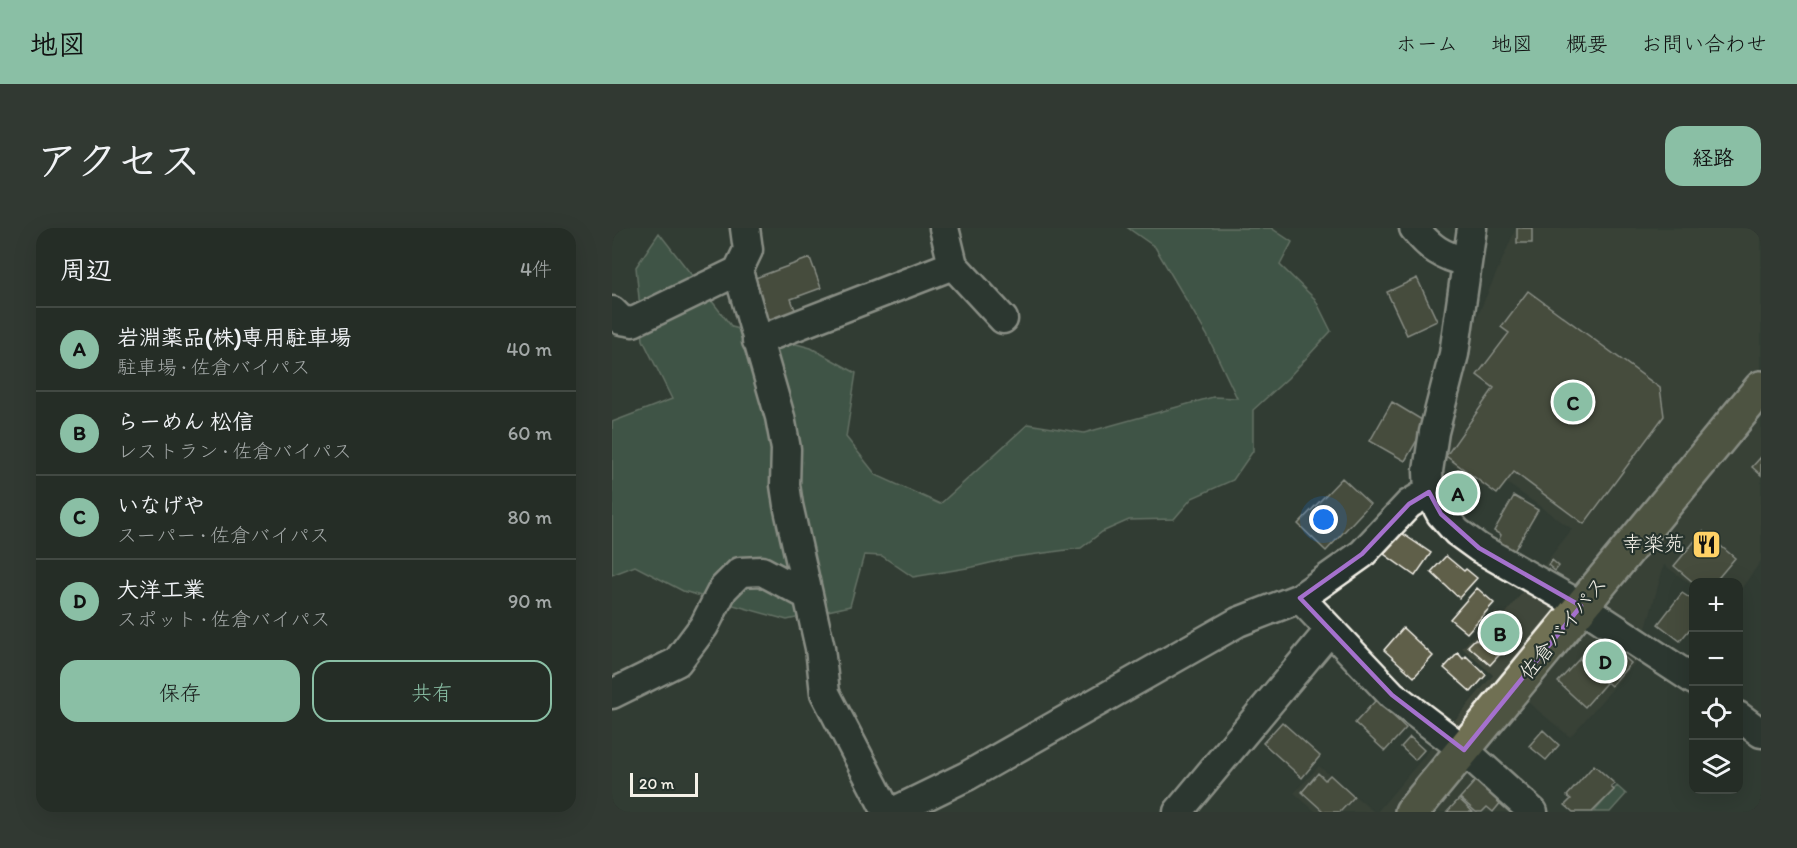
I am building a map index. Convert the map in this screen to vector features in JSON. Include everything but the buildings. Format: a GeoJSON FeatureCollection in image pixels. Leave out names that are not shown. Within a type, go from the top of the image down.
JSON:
{"type":"FeatureCollection","features":[{"type":"Feature","properties":{"kind":"highway","name":"佐倉バイパス"},"geometry":{"type":"LineString","coordinates":[[1412,812],[1761,388]]}},
{"type":"Feature","properties":{"kind":"street"},"geometry":{"type":"LineString","coordinates":[[612,311],[621,320],[633,322],[738,271],[748,250],[746,228]]}},
{"type":"Feature","properties":{"kind":"street"},"geometry":{"type":"LineString","coordinates":[[944,228],[953,265],[1003,320]]}},
{"type":"Feature","properties":{"kind":"street"},"geometry":{"type":"LineString","coordinates":[[1414,228],[1431,248],[1467,262]]}},
{"type":"Feature","properties":{"kind":"street"},"geometry":{"type":"LineString","coordinates":[[1472,228],[1454,354],[1434,432],[1428,471],[1429,492],[1441,514],[1457,532],[1479,548],[1581,606],[1689,677]]}},
{"type":"Feature","properties":{"kind":"street"},"geometry":{"type":"LineString","coordinates":[[757,341],[953,265]]}},
{"type":"Feature","properties":{"kind":"street"},"geometry":{"type":"LineString","coordinates":[[738,271],[780,417],[786,449],[785,485],[788,505],[820,648],[825,693],[886,812]]}},
{"type":"Feature","properties":{"kind":"street"},"geometry":{"type":"LineString","coordinates":[[893,812],[967,776],[1238,622],[1300,598],[1362,554],[1409,504],[1429,492]]}},
{"type":"Feature","properties":{"kind":"street"},"geometry":{"type":"LineString","coordinates":[[612,693],[677,662],[704,626],[723,589],[740,572],[762,572],[807,595]]}},
{"type":"Feature","properties":{"kind":"street"},"geometry":{"type":"LineString","coordinates":[[1300,598],[1392,695],[1464,750],[1533,812]]}},
{"type":"Feature","properties":{"kind":"street"},"geometry":{"type":"LineString","coordinates":[[1178,812],[1329,631]]}},
{"type":"Feature","properties":{"kind":"street"},"geometry":{"type":"LineString","coordinates":[[1743,720],[1761,733]]}},
{"type":"Feature","properties":{"kind":"highlighted area"},"geometry":{"type":"Polygon","coordinates":[[[1429,492],[1441,514],[1479,548],[1581,606],[1464,750],[1392,695],[1300,598],[1362,554],[1409,504],[1429,492]]]}},
{"type":"Feature","properties":{"kind":"shaded area"},"geometry":{"type":"Polygon","coordinates":[[[1516,228],[1761,228],[1761,561],[1743,586],[1743,578],[1689,578],[1689,583],[1664,565],[1637,661],[1570,737],[1518,694],[1471,747],[1517,812],[1377,812],[1493,675],[1462,648],[1496,612],[1503,617],[1572,529],[1498,477],[1485,488],[1422,443],[1516,228]]]}},
{"type":"Feature","properties":{"kind":"shaded area"},"geometry":{"type":"Polygon","coordinates":[[[1319,766],[1374,812],[1316,812],[1294,793],[1319,766]]]}},
{"type":"Feature","properties":{"kind":"green space"},"geometry":{"type":"Polygon","coordinates":[[[1128,228],[1271,228],[1292,242],[1280,265],[1315,299],[1331,331],[1288,378],[1253,410],[1253,451],[1233,480],[1192,498],[1174,519],[1129,520],[1102,532],[1081,548],[1015,557],[913,577],[882,556],[864,555],[850,606],[787,620],[683,591],[635,566],[612,575],[612,422],[672,399],[643,340],[636,267],[659,233],[732,327],[811,348],[856,373],[846,437],[876,475],[940,504],[1028,424],[1084,433],[1213,397],[1237,398],[1207,335],[1155,247],[1128,228]]]}},
{"type":"Feature","properties":{"kind":"green space"},"geometry":{"type":"Polygon","coordinates":[[[1617,786],[1626,794],[1610,812],[1594,812],[1617,786]]]}},
{"type":"Feature","properties":{"kind":"place","name":"いなげや"},"geometry":{"type":"Point","coordinates":[1573,402]}},
{"type":"Feature","properties":{"kind":"place","name":"岩淵薬品(株)専用駐車場"},"geometry":{"type":"Point","coordinates":[1458,493]}},
{"type":"Feature","properties":{"kind":"place","name":"幸楽苑"},"geometry":{"type":"Point","coordinates":[1706,544]}},
{"type":"Feature","properties":{"kind":"place","name":"らーめん 松信"},"geometry":{"type":"Point","coordinates":[1500,633]}},
{"type":"Feature","properties":{"kind":"place","name":"大洋工業"},"geometry":{"type":"Point","coordinates":[1605,661]}}]}
